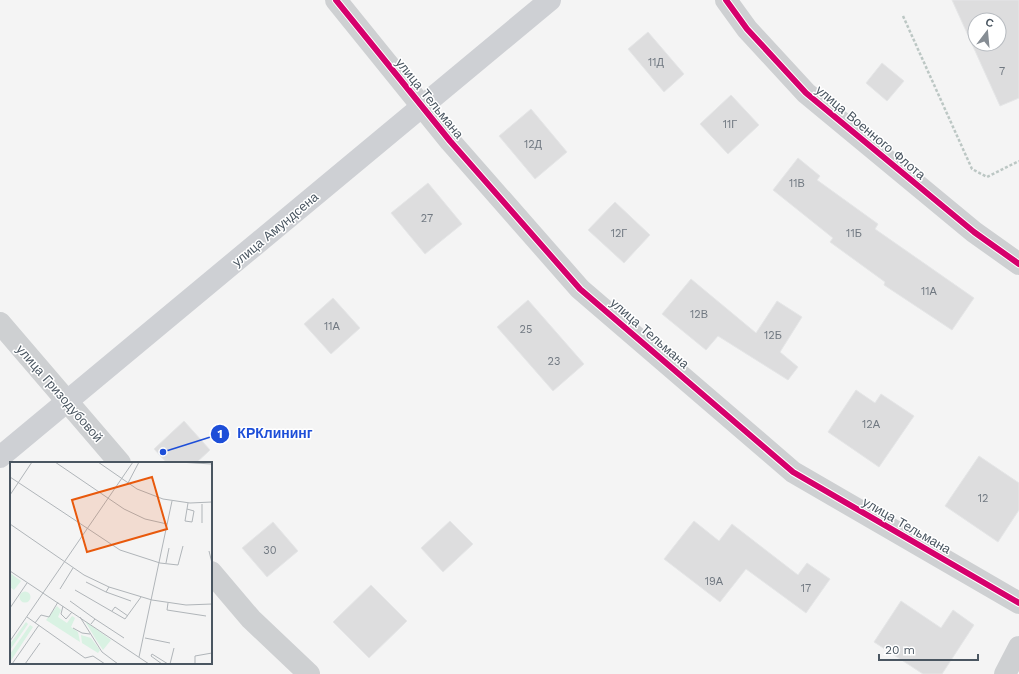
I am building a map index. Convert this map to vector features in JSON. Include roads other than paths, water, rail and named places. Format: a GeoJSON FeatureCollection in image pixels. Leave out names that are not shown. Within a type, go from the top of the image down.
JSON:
{"type":"FeatureCollection","features":[{"type":"Feature","properties":{"kind":"main road","name":"улица Амундсена"},"geometry":{"type":"LineString","coordinates":[[0,457],[550,0]]}},
{"type":"Feature","properties":{"kind":"street","name":"улица Тельмана"},"geometry":{"type":"LineString","coordinates":[[336,0],[450,141],[580,288],[793,472],[1019,603]]}},
{"type":"Feature","properties":{"kind":"street","name":"улица Военного Флота"},"geometry":{"type":"LineString","coordinates":[[726,0],[747,29],[806,93],[974,232],[1019,264]]}},
{"type":"Feature","properties":{"kind":"street","name":"улица Гризодубовой"},"geometry":{"type":"LineString","coordinates":[[0,323],[119,462]]}},
{"type":"Feature","properties":{"kind":"street"},"geometry":{"type":"LineString","coordinates":[[212,573],[251,619],[309,674]]}},
{"type":"Feature","properties":{"kind":"street"},"geometry":{"type":"LineString","coordinates":[[1005,674],[1019,647]]}},
{"type":"Feature","properties":{"kind":"place","name":"КРКлининг"},"geometry":{"type":"Point","coordinates":[163,452]}}]}
